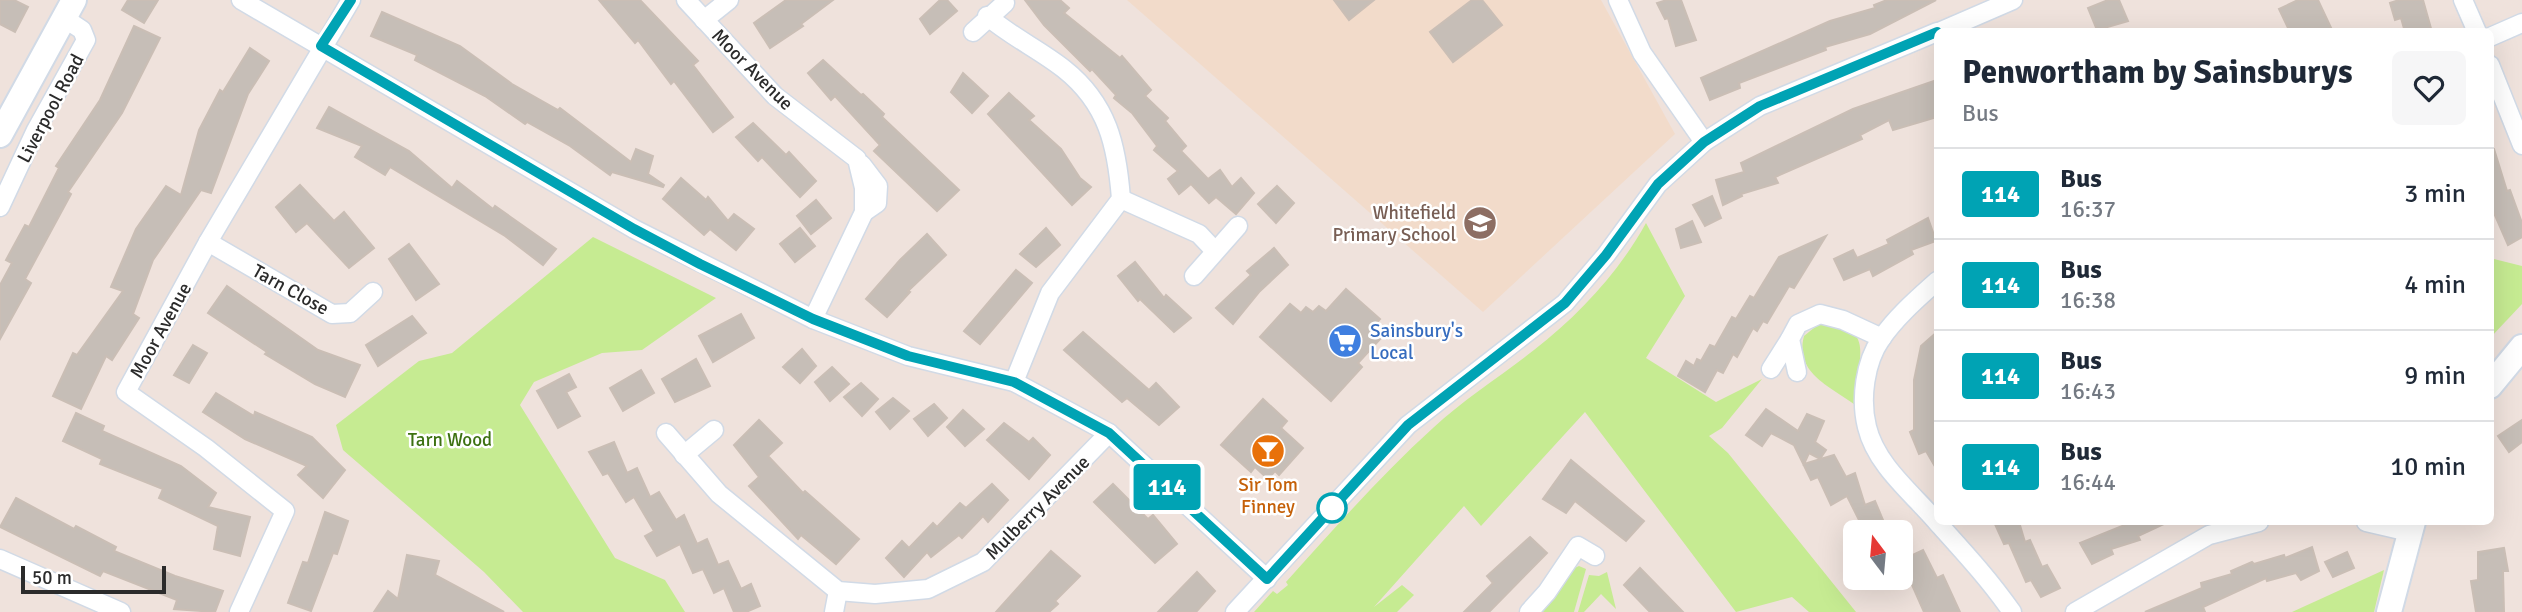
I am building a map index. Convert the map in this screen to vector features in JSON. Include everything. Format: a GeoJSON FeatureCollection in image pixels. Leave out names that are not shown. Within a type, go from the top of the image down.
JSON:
{"type":"FeatureCollection","features":[{"type":"Feature","properties":{"kind":"street"},"geometry":{"type":"LineString","coordinates":[[241,0],[634,229],[813,319],[908,356],[1014,382],[1109,433],[1267,579]]}},
{"type":"Feature","properties":{"kind":"street","name":"Moor Avenue"},"geometry":{"type":"LineString","coordinates":[[239,612],[285,511],[126,392],[208,242],[321,46],[351,0]]}},
{"type":"Feature","properties":{"kind":"street","name":"Moor Avenue"},"geometry":{"type":"LineString","coordinates":[[685,0],[775,96],[857,159],[870,172],[877,186],[877,203],[864,212],[813,319]]}},
{"type":"Feature","properties":{"kind":"street"},"geometry":{"type":"LineString","coordinates":[[704,20],[729,0]]}},
{"type":"Feature","properties":{"kind":"street"},"geometry":{"type":"LineString","coordinates":[[1618,0],[1642,53],[1704,142]]}},
{"type":"Feature","properties":{"kind":"street"},"geometry":{"type":"LineString","coordinates":[[1958,28],[1978,24],[2013,0]]}},
{"type":"Feature","properties":{"kind":"street"},"geometry":{"type":"LineString","coordinates":[[2463,0],[2475,28]]}},
{"type":"Feature","properties":{"kind":"street"},"geometry":{"type":"LineString","coordinates":[[973,32],[987,16],[1005,3]]}},
{"type":"Feature","properties":{"kind":"street","name":"Liverpool Road"},"geometry":{"type":"LineString","coordinates":[[0,135],[69,9],[86,40],[36,130],[0,207]]}},
{"type":"Feature","properties":{"kind":"street"},"geometry":{"type":"LineString","coordinates":[[987,16],[1013,38],[1064,69],[1105,116],[1118,156],[1121,199],[1051,293],[1014,382]]}},
{"type":"Feature","properties":{"kind":"street"},"geometry":{"type":"LineString","coordinates":[[2494,35],[2522,23]]}},
{"type":"Feature","properties":{"kind":"street"},"geometry":{"type":"LineString","coordinates":[[1235,612],[1408,425],[1565,303],[1606,255],[1658,184],[1704,142],[1760,106],[1934,34]]}},
{"type":"Feature","properties":{"kind":"street"},"geometry":{"type":"LineString","coordinates":[[2494,75],[2522,145]]}},
{"type":"Feature","properties":{"kind":"street"},"geometry":{"type":"LineString","coordinates":[[1121,199],[1199,234],[1215,251]]}},
{"type":"Feature","properties":{"kind":"street"},"geometry":{"type":"LineString","coordinates":[[1194,276],[1238,226]]}},
{"type":"Feature","properties":{"kind":"street","name":"Tarn Close"},"geometry":{"type":"LineString","coordinates":[[208,242],[332,314],[350,313],[373,292]]}},
{"type":"Feature","properties":{"kind":"street"},"geometry":{"type":"LineString","coordinates":[[1934,284],[1882,338],[1871,358],[1864,389],[1867,426],[1876,448],[1902,485],[1934,520]]}},
{"type":"Feature","properties":{"kind":"street"},"geometry":{"type":"LineString","coordinates":[[1771,369],[1798,324],[1821,314],[1843,320],[1882,338]]}},
{"type":"Feature","properties":{"kind":"street"},"geometry":{"type":"LineString","coordinates":[[1790,339],[1797,372]]}},
{"type":"Feature","properties":{"kind":"street"},"geometry":{"type":"LineString","coordinates":[[2494,382],[2518,358]]}},
{"type":"Feature","properties":{"kind":"street"},"geometry":{"type":"LineString","coordinates":[[684,454],[714,430]]}},
{"type":"Feature","properties":{"kind":"street"},"geometry":{"type":"LineString","coordinates":[[666,433],[719,494],[838,591],[834,612]]}},
{"type":"Feature","properties":{"kind":"street","name":"Mulberry Avenue"},"geometry":{"type":"LineString","coordinates":[[838,591],[875,594],[928,589],[983,562],[1109,433]]}},
{"type":"Feature","properties":{"kind":"street"},"geometry":{"type":"LineString","coordinates":[[1939,525],[1991,582],[2012,612]]}},
{"type":"Feature","properties":{"kind":"street"},"geometry":{"type":"LineString","coordinates":[[2075,612],[2188,545],[2230,525]]}},
{"type":"Feature","properties":{"kind":"street"},"geometry":{"type":"LineString","coordinates":[[2389,612],[2411,527],[2393,525]]}},
{"type":"Feature","properties":{"kind":"street"},"geometry":{"type":"LineString","coordinates":[[1572,528],[1578,546],[1595,556]]}},
{"type":"Feature","properties":{"kind":"street"},"geometry":{"type":"LineString","coordinates":[[1529,612],[1547,592],[1578,546]]}},
{"type":"Feature","properties":{"kind":"street"},"geometry":{"type":"LineString","coordinates":[[0,559],[121,612]]}},
{"type":"Feature","properties":{"kind":"shaded area","name":"Whitefield Primary School"},"geometry":{"type":"Polygon","coordinates":[[[1127,0],[1601,0],[1675,134],[1483,312],[1127,0]]]}},
{"type":"Feature","properties":{"kind":"green space"},"geometry":{"type":"Polygon","coordinates":[[[1646,223],[1685,296],[1646,358],[1716,402],[1762,379],[1722,428],[1709,436],[1728,453],[1856,612],[1809,612],[1792,597],[1736,612],[1585,412],[1481,526],[1464,506],[1374,607],[1402,585],[1414,595],[1397,612],[1254,612],[1273,591],[1277,594],[1288,585],[1286,582],[1358,503],[1433,428],[1567,322],[1611,275],[1646,223]]]}},
{"type":"Feature","properties":{"kind":"green space","name":"Tarn Wood"},"geometry":{"type":"Polygon","coordinates":[[[593,237],[716,298],[642,350],[602,353],[534,382],[520,405],[615,558],[665,580],[685,612],[523,612],[484,572],[343,450],[336,425],[419,361],[452,353],[593,237]]]}},
{"type":"Feature","properties":{"kind":"green space"},"geometry":{"type":"Polygon","coordinates":[[[2494,259],[2522,266],[2522,304],[2494,334],[2494,259]]]}},
{"type":"Feature","properties":{"kind":"green space"},"geometry":{"type":"Polygon","coordinates":[[[1820,323],[1852,331],[1858,340],[1858,407],[1817,378],[1805,360],[1802,349],[1804,336],[1820,323]]]}},
{"type":"Feature","properties":{"kind":"green space"},"geometry":{"type":"Polygon","coordinates":[[[1579,566],[1586,569],[1574,612],[1536,612],[1568,571],[1579,566]]]}},
{"type":"Feature","properties":{"kind":"green space"},"geometry":{"type":"Polygon","coordinates":[[[2384,570],[2374,612],[2292,612],[2384,570]]]}},
{"type":"Feature","properties":{"kind":"green space"},"geometry":{"type":"Polygon","coordinates":[[[1607,572],[1616,609],[1601,594],[1584,612],[1578,612],[1589,575],[1599,576],[1607,572]]]}},
{"type":"Feature","properties":{"kind":"building"},"geometry":{"type":"Polygon","coordinates":[[[0,0],[14,0],[28,7],[15,32],[0,24],[0,0]]]}},
{"type":"Feature","properties":{"kind":"building"},"geometry":{"type":"Polygon","coordinates":[[[128,0],[158,0],[144,23],[122,10],[128,0]]]}},
{"type":"Feature","properties":{"kind":"building"},"geometry":{"type":"Polygon","coordinates":[[[599,0],[640,0],[698,61],[693,65],[733,117],[713,132],[674,81],[671,84],[638,40],[635,43],[599,0]]]}},
{"type":"Feature","properties":{"kind":"building"},"geometry":{"type":"Polygon","coordinates":[[[786,0],[833,0],[801,24],[803,26],[770,48],[754,23],[786,0]]]}},
{"type":"Feature","properties":{"kind":"building"},"geometry":{"type":"Polygon","coordinates":[[[940,0],[947,0],[957,11],[930,34],[920,19],[940,0]]]}},
{"type":"Feature","properties":{"kind":"building"},"geometry":{"type":"Polygon","coordinates":[[[1025,0],[1060,0],[1069,8],[1064,13],[1120,58],[1122,56],[1151,90],[1145,96],[1168,118],[1165,121],[1186,146],[1181,151],[1208,179],[1220,170],[1232,187],[1241,178],[1254,193],[1236,214],[1216,197],[1209,203],[1191,184],[1179,194],[1168,179],[1178,171],[1154,150],[1157,146],[1132,113],[1114,98],[1116,95],[1092,69],[1090,71],[1044,25],[1025,0]]]}},
{"type":"Feature","properties":{"kind":"building"},"geometry":{"type":"Polygon","coordinates":[[[1334,0],[1374,0],[1349,20],[1334,0]]]}},
{"type":"Feature","properties":{"kind":"building"},"geometry":{"type":"Polygon","coordinates":[[[1472,0],[1482,0],[1502,25],[1453,62],[1430,32],[1472,0]]]}},
{"type":"Feature","properties":{"kind":"building"},"geometry":{"type":"Polygon","coordinates":[[[1681,0],[1696,40],[1676,46],[1668,18],[1665,19],[1657,3],[1681,0]]]}},
{"type":"Feature","properties":{"kind":"building"},"geometry":{"type":"Polygon","coordinates":[[[1887,0],[1936,0],[1870,34],[1825,47],[1826,50],[1739,83],[1740,88],[1710,100],[1701,78],[1830,21],[1875,8],[1874,5],[1887,0]]]}},
{"type":"Feature","properties":{"kind":"building"},"geometry":{"type":"Polygon","coordinates":[[[2108,0],[2119,0],[2128,21],[2096,28],[2088,8],[2108,0]]]}},
{"type":"Feature","properties":{"kind":"building"},"geometry":{"type":"Polygon","coordinates":[[[2298,0],[2318,0],[2331,28],[2288,28],[2279,9],[2298,0]]]}},
{"type":"Feature","properties":{"kind":"building"},"geometry":{"type":"Polygon","coordinates":[[[2399,0],[2423,0],[2431,28],[2404,28],[2401,18],[2395,20],[2390,3],[2399,0]]]}},
{"type":"Feature","properties":{"kind":"building"},"geometry":{"type":"Polygon","coordinates":[[[382,12],[460,46],[512,84],[558,110],[560,108],[631,162],[636,149],[653,156],[648,174],[664,185],[663,187],[612,172],[610,175],[570,146],[527,122],[525,124],[485,96],[415,60],[417,55],[371,36],[382,12]]]}},
{"type":"Feature","properties":{"kind":"building"},"geometry":{"type":"Polygon","coordinates":[[[134,26],[160,38],[122,113],[68,192],[71,194],[25,279],[31,283],[0,339],[0,285],[12,263],[6,260],[25,225],[29,227],[59,168],[56,166],[100,100],[134,26]]]}},
{"type":"Feature","properties":{"kind":"building"},"geometry":{"type":"Polygon","coordinates":[[[250,48],[269,61],[248,94],[211,193],[201,190],[153,260],[133,314],[139,318],[112,360],[106,356],[81,409],[53,396],[73,353],[77,355],[123,291],[111,287],[136,229],[166,186],[181,195],[199,130],[220,90],[223,92],[250,48]]]}},
{"type":"Feature","properties":{"kind":"building"},"geometry":{"type":"Polygon","coordinates":[[[823,60],[884,114],[882,117],[959,190],[937,211],[874,151],[880,145],[835,96],[831,100],[808,73],[823,60]]]}},
{"type":"Feature","properties":{"kind":"building"},"geometry":{"type":"Polygon","coordinates":[[[963,73],[988,96],[972,113],[951,92],[963,73]]]}},
{"type":"Feature","properties":{"kind":"building"},"geometry":{"type":"Polygon","coordinates":[[[1934,81],[1934,118],[1893,130],[1889,120],[1860,135],[1862,139],[1775,177],[1778,183],[1741,194],[1742,196],[1723,205],[1716,180],[1744,172],[1741,163],[1853,109],[1934,81]]]}},
{"type":"Feature","properties":{"kind":"building"},"geometry":{"type":"Polygon","coordinates":[[[1009,93],[1034,116],[1029,120],[1061,149],[1080,178],[1091,187],[1072,205],[988,114],[1009,93]]]}},
{"type":"Feature","properties":{"kind":"building"},"geometry":{"type":"Polygon","coordinates":[[[329,107],[409,151],[452,188],[457,181],[493,209],[495,206],[556,249],[543,265],[505,236],[390,167],[385,175],[355,157],[362,146],[317,128],[329,107]]]}},
{"type":"Feature","properties":{"kind":"building"},"geometry":{"type":"Polygon","coordinates":[[[753,123],[786,155],[789,152],[816,181],[800,197],[762,157],[758,161],[736,137],[753,123]]]}},
{"type":"Feature","properties":{"kind":"building"},"geometry":{"type":"Polygon","coordinates":[[[2494,149],[2507,191],[2510,190],[2522,223],[2522,237],[2508,245],[2494,213],[2494,149]]]}},
{"type":"Feature","properties":{"kind":"building"},"geometry":{"type":"Polygon","coordinates":[[[681,178],[706,200],[708,197],[728,221],[734,214],[754,229],[736,250],[710,229],[704,235],[663,199],[681,178]]]}},
{"type":"Feature","properties":{"kind":"building"},"geometry":{"type":"Polygon","coordinates":[[[300,185],[334,221],[344,212],[374,248],[349,268],[307,223],[296,232],[276,207],[300,185]]]}},
{"type":"Feature","properties":{"kind":"building"},"geometry":{"type":"Polygon","coordinates":[[[1277,186],[1294,203],[1276,223],[1258,204],[1277,186]]]}},
{"type":"Feature","properties":{"kind":"building"},"geometry":{"type":"Polygon","coordinates":[[[1712,196],[1721,218],[1705,226],[1693,205],[1712,196]]]}},
{"type":"Feature","properties":{"kind":"building"},"geometry":{"type":"Polygon","coordinates":[[[816,200],[831,218],[811,234],[797,216],[816,200]]]}},
{"type":"Feature","properties":{"kind":"building"},"geometry":{"type":"Polygon","coordinates":[[[1928,218],[1934,235],[1934,242],[1911,250],[1913,254],[1873,276],[1870,269],[1844,280],[1834,259],[1853,250],[1857,258],[1889,244],[1887,240],[1928,218]]]}},
{"type":"Feature","properties":{"kind":"building"},"geometry":{"type":"Polygon","coordinates":[[[1692,221],[1701,242],[1681,248],[1676,229],[1692,221]]]}},
{"type":"Feature","properties":{"kind":"building"},"geometry":{"type":"Polygon","coordinates":[[[800,228],[815,246],[795,262],[780,244],[800,228]]]}},
{"type":"Feature","properties":{"kind":"building"},"geometry":{"type":"Polygon","coordinates":[[[1046,228],[1060,245],[1036,267],[1020,254],[1046,228]]]}},
{"type":"Feature","properties":{"kind":"building"},"geometry":{"type":"Polygon","coordinates":[[[927,234],[946,255],[908,291],[910,292],[887,317],[866,299],[927,234]]]}},
{"type":"Feature","properties":{"kind":"building"},"geometry":{"type":"Polygon","coordinates":[[[1826,236],[1794,288],[1789,286],[1767,323],[1763,321],[1757,331],[1753,328],[1737,357],[1733,354],[1723,373],[1717,370],[1705,392],[1678,376],[1686,361],[1694,366],[1697,359],[1701,361],[1710,345],[1715,347],[1732,317],[1736,319],[1750,296],[1754,298],[1779,257],[1826,236]]]}},
{"type":"Feature","properties":{"kind":"building"},"geometry":{"type":"Polygon","coordinates":[[[409,244],[439,284],[416,300],[389,259],[409,244]]]}},
{"type":"Feature","properties":{"kind":"building"},"geometry":{"type":"Polygon","coordinates":[[[1274,248],[1288,265],[1259,292],[1233,324],[1216,308],[1251,275],[1247,271],[1274,248]]]}},
{"type":"Feature","properties":{"kind":"building"},"geometry":{"type":"Polygon","coordinates":[[[1135,262],[1164,298],[1166,295],[1191,318],[1174,332],[1140,299],[1138,301],[1118,276],[1135,262]]]}},
{"type":"Feature","properties":{"kind":"building"},"geometry":{"type":"Polygon","coordinates":[[[1016,270],[1032,283],[980,344],[964,331],[1016,270]]]}},
{"type":"Feature","properties":{"kind":"building"},"geometry":{"type":"Polygon","coordinates":[[[227,286],[318,350],[360,365],[345,397],[315,384],[265,354],[267,352],[208,313],[227,286]]]}},
{"type":"Feature","properties":{"kind":"building"},"geometry":{"type":"Polygon","coordinates":[[[1346,289],[1380,319],[1371,329],[1381,338],[1358,363],[1362,367],[1331,401],[1260,337],[1290,304],[1301,313],[1306,307],[1313,312],[1319,306],[1326,311],[1346,289]]]}},
{"type":"Feature","properties":{"kind":"building"},"geometry":{"type":"Polygon","coordinates":[[[741,314],[754,338],[713,362],[699,336],[741,314]]]}},
{"type":"Feature","properties":{"kind":"building"},"geometry":{"type":"Polygon","coordinates":[[[412,316],[426,333],[378,366],[366,345],[412,316]]]}},
{"type":"Feature","properties":{"kind":"building"},"geometry":{"type":"Polygon","coordinates":[[[1083,332],[1149,390],[1156,383],[1179,407],[1159,425],[1127,398],[1122,402],[1064,350],[1083,332]]]}},
{"type":"Feature","properties":{"kind":"building"},"geometry":{"type":"Polygon","coordinates":[[[1934,335],[1934,465],[1926,451],[1919,454],[1910,432],[1914,430],[1914,380],[1921,346],[1934,335]]]}},
{"type":"Feature","properties":{"kind":"building"},"geometry":{"type":"Polygon","coordinates":[[[193,345],[207,353],[189,383],[174,375],[193,345]]]}},
{"type":"Feature","properties":{"kind":"building"},"geometry":{"type":"Polygon","coordinates":[[[802,349],[816,366],[800,383],[783,367],[802,349]]]}},
{"type":"Feature","properties":{"kind":"building"},"geometry":{"type":"Polygon","coordinates":[[[696,359],[710,386],[675,402],[662,379],[696,359]]]}},
{"type":"Feature","properties":{"kind":"building"},"geometry":{"type":"Polygon","coordinates":[[[832,367],[849,384],[830,401],[815,382],[832,367]]]}},
{"type":"Feature","properties":{"kind":"building"},"geometry":{"type":"Polygon","coordinates":[[[641,370],[654,393],[623,411],[610,388],[641,370]]]}},
{"type":"Feature","properties":{"kind":"building"},"geometry":{"type":"Polygon","coordinates":[[[569,374],[576,387],[566,392],[580,416],[558,428],[537,391],[569,374]]]}},
{"type":"Feature","properties":{"kind":"building"},"geometry":{"type":"Polygon","coordinates":[[[861,383],[878,399],[862,416],[844,397],[861,383]]]}},
{"type":"Feature","properties":{"kind":"building"},"geometry":{"type":"Polygon","coordinates":[[[216,393],[254,416],[255,412],[312,437],[345,470],[323,498],[298,475],[307,466],[245,439],[203,412],[216,393]]]}},
{"type":"Feature","properties":{"kind":"building"},"geometry":{"type":"Polygon","coordinates":[[[893,398],[909,411],[890,429],[876,412],[893,398]]]}},
{"type":"Feature","properties":{"kind":"building"},"geometry":{"type":"Polygon","coordinates":[[[1263,399],[1287,421],[1281,428],[1303,448],[1279,475],[1275,471],[1268,479],[1255,467],[1251,472],[1221,445],[1263,399]]]}},
{"type":"Feature","properties":{"kind":"building"},"geometry":{"type":"Polygon","coordinates":[[[934,404],[947,418],[928,436],[914,419],[934,404]]]}},
{"type":"Feature","properties":{"kind":"building"},"geometry":{"type":"Polygon","coordinates":[[[1766,409],[1798,431],[1807,414],[1824,421],[1815,442],[1826,450],[1820,459],[1809,453],[1804,464],[1834,455],[1846,477],[1855,473],[1865,505],[1875,501],[1883,520],[1859,520],[1847,496],[1831,505],[1818,477],[1811,480],[1794,445],[1771,433],[1762,446],[1746,435],[1766,409]]]}},
{"type":"Feature","properties":{"kind":"building"},"geometry":{"type":"Polygon","coordinates":[[[963,410],[984,429],[965,446],[947,427],[963,410]]]}},
{"type":"Feature","properties":{"kind":"building"},"geometry":{"type":"Polygon","coordinates":[[[76,413],[104,426],[102,431],[181,466],[216,493],[208,507],[250,517],[240,556],[214,549],[218,526],[159,498],[163,489],[100,464],[102,459],[63,441],[76,413]]]}},
{"type":"Feature","properties":{"kind":"building"},"geometry":{"type":"Polygon","coordinates":[[[759,420],[782,443],[768,456],[803,493],[805,491],[859,539],[836,564],[801,535],[798,539],[749,486],[759,477],[734,445],[759,420]]]}},
{"type":"Feature","properties":{"kind":"building"},"geometry":{"type":"Polygon","coordinates":[[[2522,420],[2522,442],[2509,452],[2498,436],[2522,420]]]}},
{"type":"Feature","properties":{"kind":"building"},"geometry":{"type":"Polygon","coordinates":[[[1004,423],[1029,442],[1033,438],[1050,455],[1029,479],[987,440],[1004,423]]]}},
{"type":"Feature","properties":{"kind":"building"},"geometry":{"type":"Polygon","coordinates":[[[614,442],[627,473],[637,468],[650,497],[659,492],[676,520],[684,515],[697,544],[707,539],[718,565],[728,561],[741,589],[751,584],[760,606],[746,612],[734,612],[724,588],[714,593],[703,569],[693,573],[680,544],[657,556],[645,536],[654,531],[634,497],[626,502],[608,473],[603,475],[589,452],[614,442]]]}},
{"type":"Feature","properties":{"kind":"building"},"geometry":{"type":"Polygon","coordinates":[[[1571,460],[1644,521],[1626,541],[1575,501],[1566,513],[1543,499],[1571,460]]]}},
{"type":"Feature","properties":{"kind":"building"},"geometry":{"type":"Polygon","coordinates":[[[992,484],[1008,500],[988,522],[983,516],[962,538],[959,535],[931,557],[927,552],[904,577],[886,558],[902,541],[909,548],[933,523],[937,527],[960,503],[966,508],[992,484]]]}},
{"type":"Feature","properties":{"kind":"building"},"geometry":{"type":"Polygon","coordinates":[[[1113,484],[1148,519],[1153,515],[1177,544],[1155,563],[1094,502],[1113,484]]]}},
{"type":"Feature","properties":{"kind":"building"},"geometry":{"type":"Polygon","coordinates":[[[16,498],[74,529],[76,526],[116,547],[114,551],[175,576],[223,591],[215,612],[174,609],[177,600],[103,571],[100,576],[0,527],[16,498]]]}},
{"type":"Feature","properties":{"kind":"building"},"geometry":{"type":"Polygon","coordinates":[[[325,512],[348,521],[337,554],[333,553],[311,611],[288,603],[303,562],[308,563],[325,512]]]}},
{"type":"Feature","properties":{"kind":"building"},"geometry":{"type":"Polygon","coordinates":[[[1995,525],[2020,525],[2025,542],[2030,540],[2042,567],[2047,565],[2060,588],[2041,597],[2031,580],[2026,582],[2009,543],[2004,544],[1995,525]]]}},
{"type":"Feature","properties":{"kind":"building"},"geometry":{"type":"Polygon","coordinates":[[[2125,525],[2162,525],[2138,536],[2140,540],[2111,549],[2113,554],[2092,564],[2080,543],[2125,525]]]}},
{"type":"Feature","properties":{"kind":"building"},"geometry":{"type":"Polygon","coordinates":[[[1530,537],[1547,553],[1489,612],[1464,612],[1493,583],[1487,576],[1530,537]]]}},
{"type":"Feature","properties":{"kind":"building"},"geometry":{"type":"Polygon","coordinates":[[[2312,547],[2319,571],[2301,580],[2296,573],[2267,581],[2266,578],[2203,607],[2205,612],[2145,612],[2202,588],[2201,583],[2232,574],[2231,571],[2252,562],[2254,564],[2284,555],[2285,558],[2312,547]]]}},
{"type":"Feature","properties":{"kind":"building"},"geometry":{"type":"Polygon","coordinates":[[[2504,548],[2508,571],[2503,571],[2504,612],[2476,612],[2471,581],[2478,580],[2478,552],[2504,548]]]}},
{"type":"Feature","properties":{"kind":"building"},"geometry":{"type":"Polygon","coordinates":[[[1923,550],[1937,578],[1943,575],[1960,612],[1924,612],[1913,587],[1913,555],[1923,550]]]}},
{"type":"Feature","properties":{"kind":"building"},"geometry":{"type":"Polygon","coordinates":[[[1051,551],[1080,576],[1055,601],[1058,604],[1049,612],[996,612],[1051,551]]]}},
{"type":"Feature","properties":{"kind":"building"},"geometry":{"type":"Polygon","coordinates":[[[2347,552],[2354,568],[2333,577],[2325,562],[2347,552]]]}},
{"type":"Feature","properties":{"kind":"building"},"geometry":{"type":"Polygon","coordinates":[[[407,555],[439,561],[435,575],[504,612],[374,612],[388,591],[398,599],[407,555]]]}},
{"type":"Feature","properties":{"kind":"building"},"geometry":{"type":"Polygon","coordinates":[[[1640,568],[1683,612],[1650,612],[1624,585],[1640,568]]]}},
{"type":"Feature","properties":{"kind":"building"},"geometry":{"type":"Polygon","coordinates":[[[1197,572],[1215,591],[1196,612],[1158,612],[1197,572]]]}},
{"type":"Feature","properties":{"kind":"bus line","name":"114"},"geometry":{"type":"LineString","coordinates":[[351,0],[321,46],[634,229],[700,264],[813,319],[908,356],[1014,382],[1109,433],[1267,579],[1408,425],[1455,387],[1519,342],[1565,303],[1606,255],[1658,184],[1704,142],[1760,106],[1934,33]]}},
{"type":"Feature","properties":{"kind":"place","name":"Whitefield Primary School"},"geometry":{"type":"Point","coordinates":[1480,223]}},
{"type":"Feature","properties":{"kind":"place","name":"Sainsbury's Local"},"geometry":{"type":"Point","coordinates":[1345,341]}},
{"type":"Feature","properties":{"kind":"place","name":"Sir Tom Finney"},"geometry":{"type":"Point","coordinates":[1268,451]}}]}
